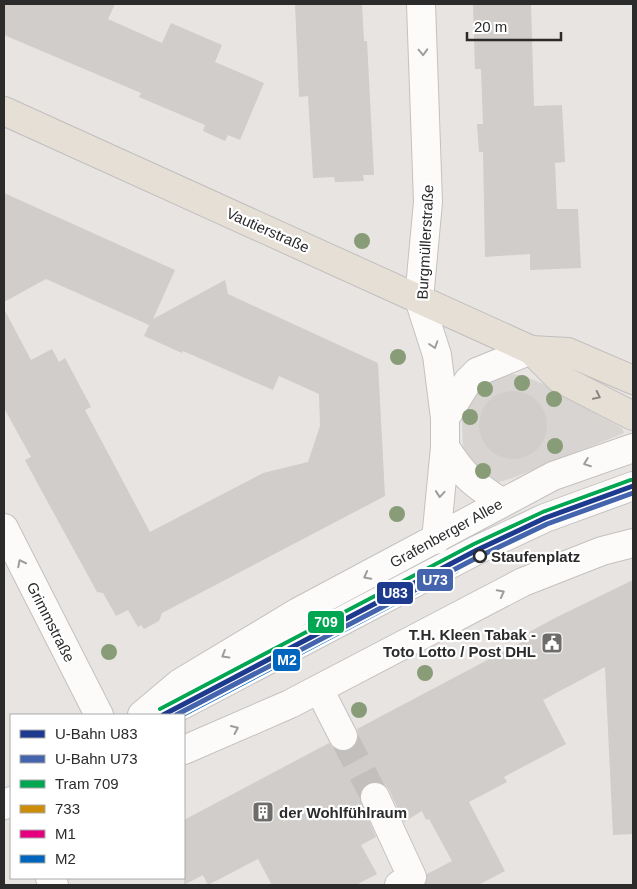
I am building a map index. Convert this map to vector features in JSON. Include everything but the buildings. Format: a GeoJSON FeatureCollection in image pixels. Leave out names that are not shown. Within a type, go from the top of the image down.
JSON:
{"type":"FeatureCollection","features":[{"type":"Feature","properties":{"kind":"main road","name":"Vautierstraße"},"geometry":{"type":"LineString","coordinates":[[4,111],[531,350],[559,378],[633,416]]}},
{"type":"Feature","properties":{"kind":"main road","name":"Vautierstraße"},"geometry":{"type":"LineString","coordinates":[[531,350],[568,352],[633,380]]}},
{"type":"Feature","properties":{"kind":"street","name":"Burgmüllerstraße"},"geometry":{"type":"LineString","coordinates":[[421,4],[428,202],[419,299],[437,355],[445,418],[446,448],[436,540]]}},
{"type":"Feature","properties":{"kind":"street"},"geometry":{"type":"LineString","coordinates":[[445,418],[468,381],[478,372],[531,350]]}},
{"type":"Feature","properties":{"kind":"street","name":"Burgmüllerstraße"},"geometry":{"type":"LineString","coordinates":[[446,448],[460,471],[475,485],[502,502]]}},
{"type":"Feature","properties":{"kind":"street","name":"Grafenberger Allee"},"geometry":{"type":"LineString","coordinates":[[143,714],[180,682],[274,625],[553,476],[633,448]]}},
{"type":"Feature","properties":{"kind":"street"},"geometry":{"type":"LineString","coordinates":[[165,714],[477,550],[545,518],[633,486]]}},
{"type":"Feature","properties":{"kind":"street"},"geometry":{"type":"LineString","coordinates":[[185,721],[510,552],[543,536],[633,503]]}},
{"type":"Feature","properties":{"kind":"street","name":"Grimmstraße"},"geometry":{"type":"LineString","coordinates":[[4,528],[98,714]]}},
{"type":"Feature","properties":{"kind":"street"},"geometry":{"type":"LineString","coordinates":[[185,750],[319,689],[523,582],[602,551],[633,543]]}},
{"type":"Feature","properties":{"kind":"street"},"geometry":{"type":"LineString","coordinates":[[319,689],[343,736]]}},
{"type":"Feature","properties":{"kind":"street"},"geometry":{"type":"LineString","coordinates":[[375,797],[412,877],[400,885]]}},
{"type":"Feature","properties":{"kind":"shaded area"},"geometry":{"type":"Polygon","coordinates":[[[506,373],[524,376],[541,383],[622,428],[624,433],[510,479],[494,483],[487,480],[463,453],[462,416],[477,386],[506,373]]]}},
{"type":"Feature","properties":{"kind":"tunnel"},"geometry":{"type":"LineString","coordinates":[[343,736],[375,797]]}},
{"type":"Feature","properties":{"kind":"metro line","name":"U83"},"geometry":{"type":"LineString","coordinates":[[165,714],[477,550],[545,518],[633,486]]}},
{"type":"Feature","properties":{"kind":"metro line","name":"U73"},"geometry":{"type":"LineString","coordinates":[[178,714],[480,556],[547,524],[633,493]]}},
{"type":"Feature","properties":{"kind":"tram line","name":"709"},"geometry":{"type":"LineString","coordinates":[[160,709],[474,544],[543,512],[631,480]]}},
{"type":"Feature","properties":{"kind":"transit line","name":"733"},"geometry":{"type":"LineString","coordinates":[[165,714],[477,550],[545,518],[633,486]]}},
{"type":"Feature","properties":{"kind":"transit line","name":"M1"},"geometry":{"type":"LineString","coordinates":[[178,714],[480,556],[547,524],[633,493]]}},
{"type":"Feature","properties":{"kind":"transit line","name":"M2"},"geometry":{"type":"LineString","coordinates":[[185,714],[457,571]]}},
{"type":"Feature","properties":{"kind":"place","name":"Staufenplatz"},"geometry":{"type":"Point","coordinates":[480,556]}},
{"type":"Feature","properties":{"kind":"place","name":"T.H. Kleen Tabak - Toto Lotto / Post DHL"},"geometry":{"type":"Point","coordinates":[552,643]}},
{"type":"Feature","properties":{"kind":"place","name":"der Wohlfühlraum"},"geometry":{"type":"Point","coordinates":[263,812]}}]}
